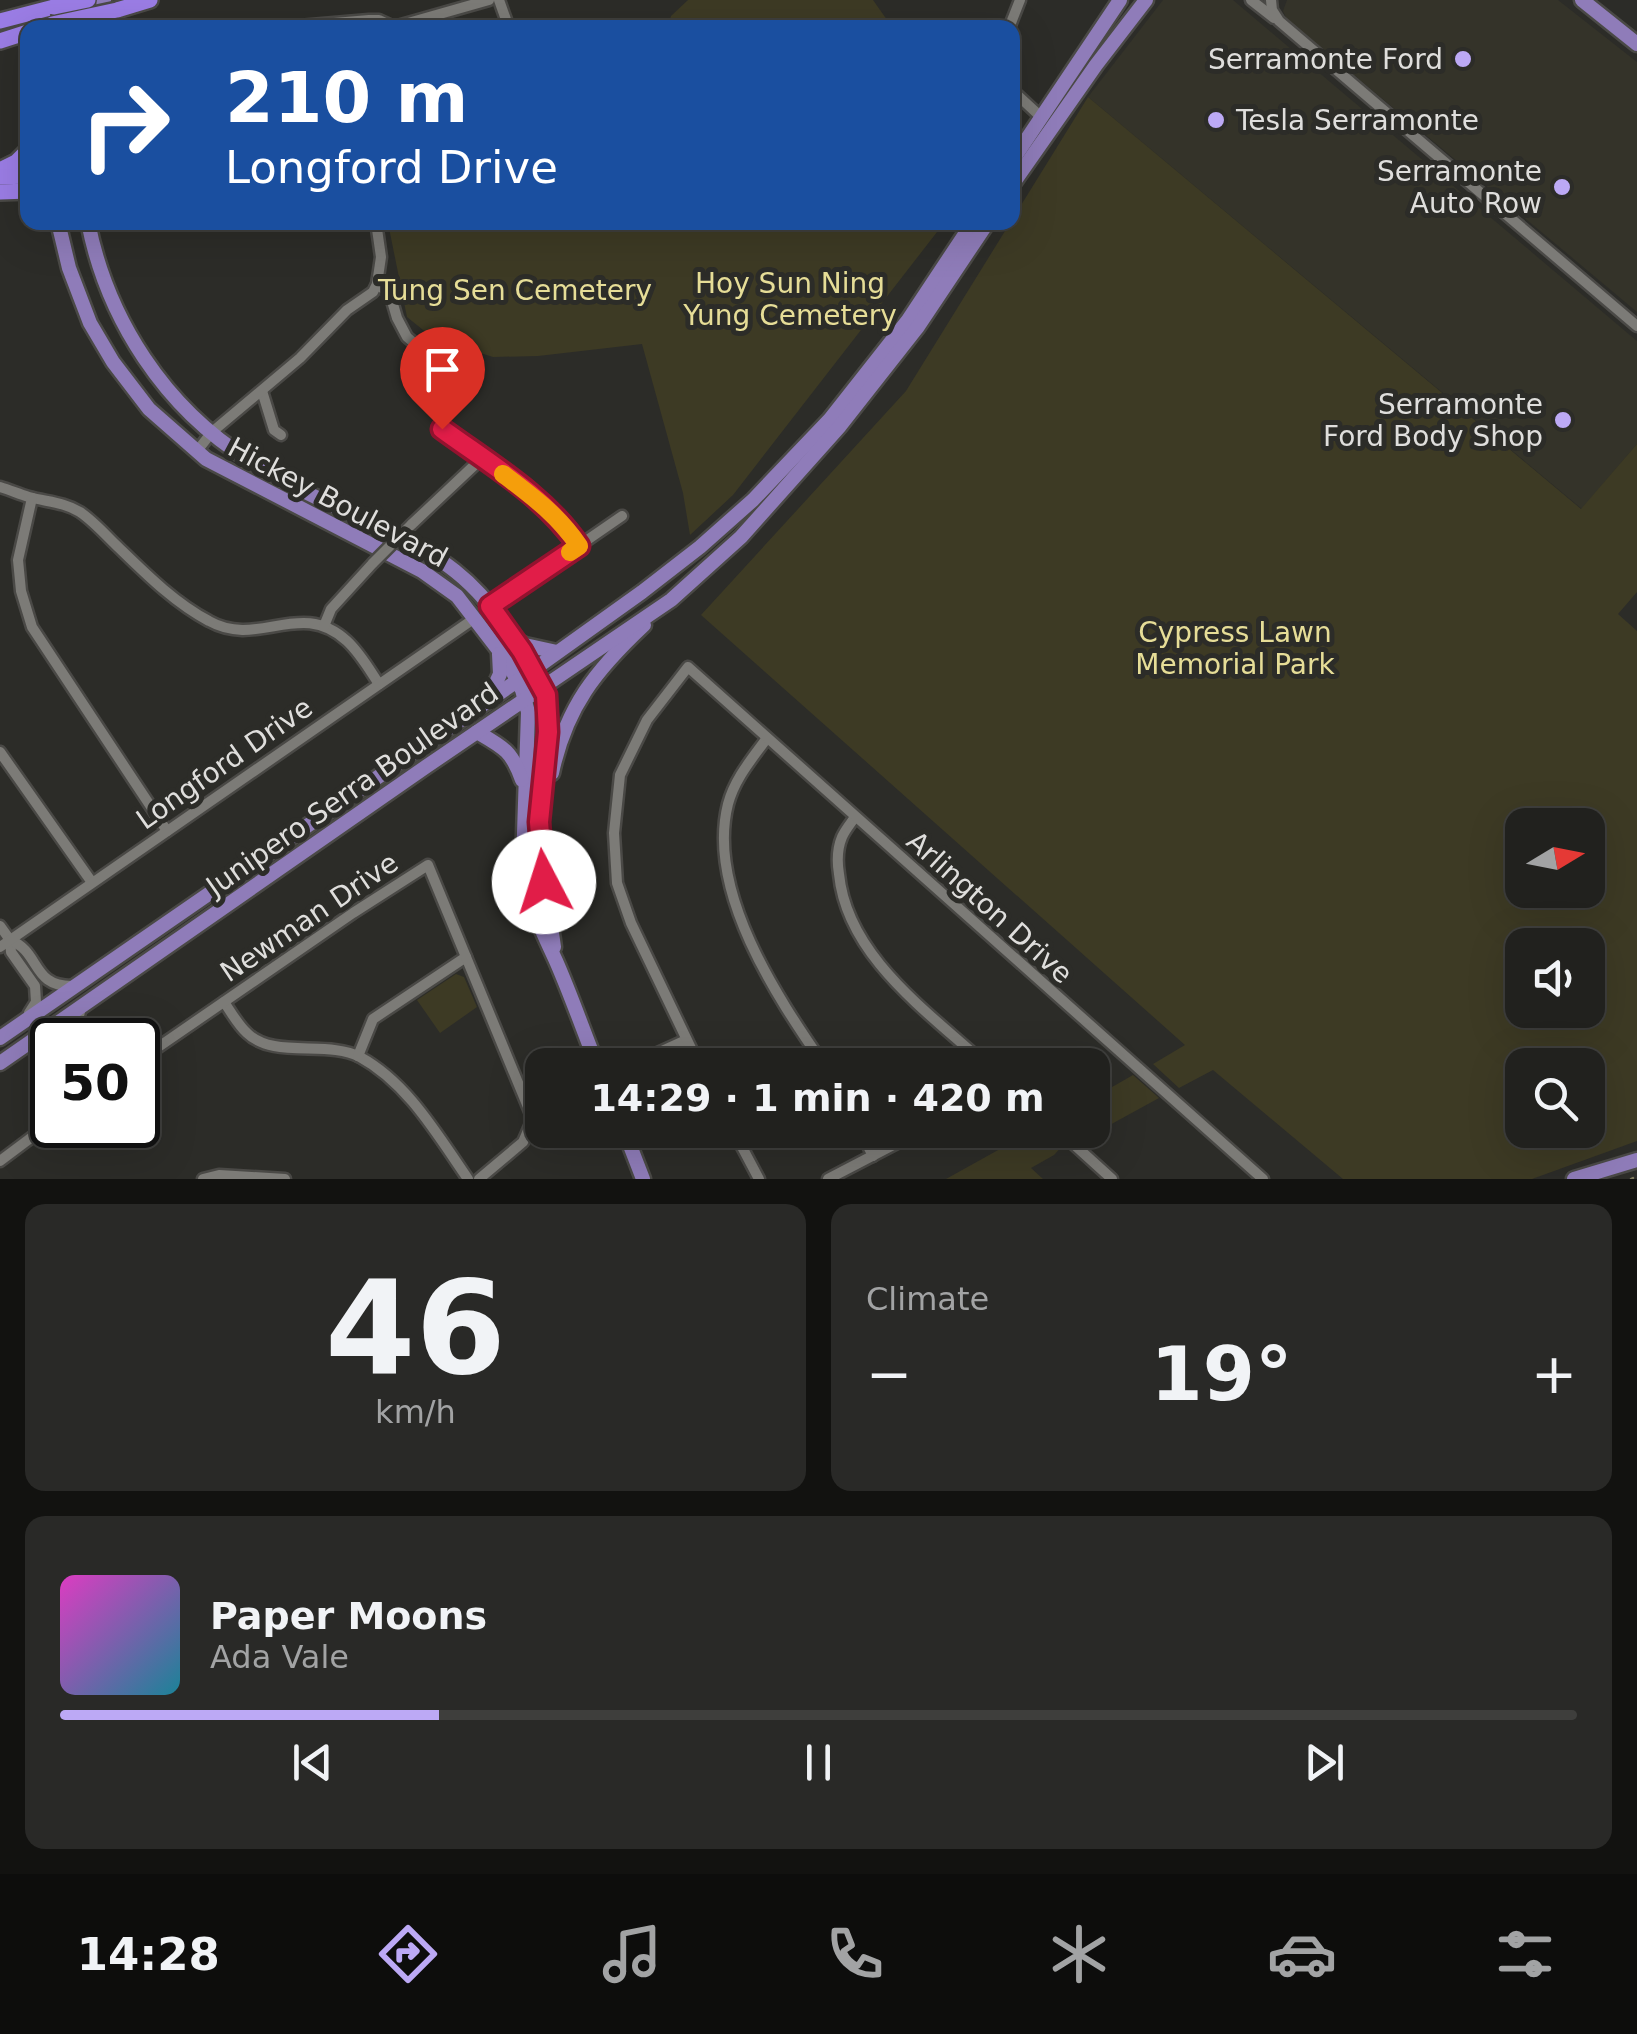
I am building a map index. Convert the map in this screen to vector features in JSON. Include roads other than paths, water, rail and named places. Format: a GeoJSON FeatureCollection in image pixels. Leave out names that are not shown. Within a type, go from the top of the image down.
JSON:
{"type":"FeatureCollection","features":[{"type":"Feature","properties":{"kind":"highway"},"geometry":{"type":"LineString","coordinates":[[0,21],[88,0]]}},
{"type":"Feature","properties":{"kind":"highway"},"geometry":{"type":"LineString","coordinates":[[70,20],[111,5],[150,0]]}},
{"type":"Feature","properties":{"kind":"highway"},"geometry":{"type":"LineString","coordinates":[[0,174],[20,158]]}},
{"type":"Feature","properties":{"kind":"main road"},"geometry":{"type":"LineString","coordinates":[[1020,150],[1120,0]]}},
{"type":"Feature","properties":{"kind":"main road"},"geometry":{"type":"LineString","coordinates":[[1020,174],[1146,0]]}},
{"type":"Feature","properties":{"kind":"main road"},"geometry":{"type":"LineString","coordinates":[[1582,0],[1637,44]]}},
{"type":"Feature","properties":{"kind":"main road","name":"Hickey Boulevard"},"geometry":{"type":"LineString","coordinates":[[60,230],[75,288],[105,350],[149,409],[206,459],[422,571],[457,596],[498,648],[518,681],[529,730],[524,786],[525,884],[536,921],[590,1048]]}},
{"type":"Feature","properties":{"kind":"main road","name":"Hickey Boulevard"},"geometry":{"type":"LineString","coordinates":[[90,230],[102,276],[124,326],[170,393],[248,460],[437,558],[468,582],[490,606],[544,687],[549,722],[540,812],[541,862],[556,962]]}},
{"type":"Feature","properties":{"kind":"main road","name":"Junipero Serra Boulevard"},"geometry":{"type":"LineString","coordinates":[[0,1038],[518,681],[700,547],[805,448],[882,356],[968,230]]}},
{"type":"Feature","properties":{"kind":"main road","name":"Junipero Serra Boulevard"},"geometry":{"type":"LineString","coordinates":[[65,1018],[671,600],[741,537],[840,426],[908,340],[983,230]]}},
{"type":"Feature","properties":{"kind":"main road"},"geometry":{"type":"LineString","coordinates":[[540,812],[560,742],[580,697],[613,655],[671,600]]}},
{"type":"Feature","properties":{"kind":"main road"},"geometry":{"type":"LineString","coordinates":[[514,640],[557,652]]}},
{"type":"Feature","properties":{"kind":"main road"},"geometry":{"type":"LineString","coordinates":[[486,702],[500,674],[498,648]]}},
{"type":"Feature","properties":{"kind":"main road"},"geometry":{"type":"LineString","coordinates":[[477,732],[514,758],[524,786]]}},
{"type":"Feature","properties":{"kind":"main road","name":"Junipero Serra Boulevard"},"geometry":{"type":"LineString","coordinates":[[0,1063],[30,1043]]}},
{"type":"Feature","properties":{"kind":"main road"},"geometry":{"type":"LineString","coordinates":[[631,1148],[642,1179]]}},
{"type":"Feature","properties":{"kind":"main road"},"geometry":{"type":"LineString","coordinates":[[1574,1179],[1637,1160]]}},
{"type":"Feature","properties":{"kind":"main road"},"geometry":{"type":"LineString","coordinates":[[1604,1179],[1637,1169]]}},
{"type":"Feature","properties":{"kind":"street"},"geometry":{"type":"LineString","coordinates":[[419,20],[489,0]]}},
{"type":"Feature","properties":{"kind":"street"},"geometry":{"type":"LineString","coordinates":[[1251,0],[1637,326]]}},
{"type":"Feature","properties":{"kind":"street"},"geometry":{"type":"LineString","coordinates":[[1271,0],[1278,22]]}},
{"type":"Feature","properties":{"kind":"street"},"geometry":{"type":"LineString","coordinates":[[1020,97],[1041,117]]}},
{"type":"Feature","properties":{"kind":"street"},"geometry":{"type":"LineString","coordinates":[[197,451],[212,432],[300,358],[347,310],[373,292],[381,257],[377,230]]}},
{"type":"Feature","properties":{"kind":"street"},"geometry":{"type":"LineString","coordinates":[[377,284],[390,294],[408,337],[432,358]]}},
{"type":"Feature","properties":{"kind":"street"},"geometry":{"type":"LineString","coordinates":[[262,391],[274,430],[281,435]]}},
{"type":"Feature","properties":{"kind":"street"},"geometry":{"type":"LineString","coordinates":[[442,429],[543,504],[579,546]]}},
{"type":"Feature","properties":{"kind":"street"},"geometry":{"type":"LineString","coordinates":[[324,626],[331,608],[482,458]]}},
{"type":"Feature","properties":{"kind":"street"},"geometry":{"type":"LineString","coordinates":[[0,487],[55,501],[80,512],[154,581],[210,622],[232,630],[252,631],[298,622],[324,626],[346,640],[380,684]]}},
{"type":"Feature","properties":{"kind":"street"},"geometry":{"type":"LineString","coordinates":[[32,498],[18,560],[21,591],[32,627],[166,831]]}},
{"type":"Feature","properties":{"kind":"street"},"geometry":{"type":"LineString","coordinates":[[490,606],[622,516]]}},
{"type":"Feature","properties":{"kind":"street","name":"Longford Drive"},"geometry":{"type":"LineString","coordinates":[[5,943],[475,618]]}},
{"type":"Feature","properties":{"kind":"street","name":"Arlington Drive"},"geometry":{"type":"LineString","coordinates":[[686,1040],[617,884],[614,833],[620,775],[647,720],[688,666],[1263,1179]]}},
{"type":"Feature","properties":{"kind":"street"},"geometry":{"type":"LineString","coordinates":[[768,738],[739,776],[728,802],[722,839],[734,899],[754,950],[784,1008],[812,1048]]}},
{"type":"Feature","properties":{"kind":"street"},"geometry":{"type":"LineString","coordinates":[[0,752],[91,881]]}},
{"type":"Feature","properties":{"kind":"street"},"geometry":{"type":"LineString","coordinates":[[855,817],[842,838],[837,858],[844,901],[865,946],[886,974],[967,1048]]}},
{"type":"Feature","properties":{"kind":"street","name":"Newman Drive"},"geometry":{"type":"LineString","coordinates":[[160,1046],[428,865],[525,1088]]}},
{"type":"Feature","properties":{"kind":"street"},"geometry":{"type":"LineString","coordinates":[[0,926],[5,943],[37,994],[23,1022]]}},
{"type":"Feature","properties":{"kind":"street"},"geometry":{"type":"LineString","coordinates":[[5,943],[21,944],[52,984],[79,986]]}},
{"type":"Feature","properties":{"kind":"street"},"geometry":{"type":"LineString","coordinates":[[358,1056],[373,1019],[466,957]]}},
{"type":"Feature","properties":{"kind":"street"},"geometry":{"type":"LineString","coordinates":[[224,1002],[254,1038],[277,1046],[358,1056],[390,1079],[420,1112],[468,1179]]}},
{"type":"Feature","properties":{"kind":"street"},"geometry":{"type":"LineString","coordinates":[[77,1018],[82,1006]]}},
{"type":"Feature","properties":{"kind":"street"},"geometry":{"type":"LineString","coordinates":[[668,1048],[686,1040],[690,1048]]}},
{"type":"Feature","properties":{"kind":"street"},"geometry":{"type":"LineString","coordinates":[[0,1161],[30,1138]]}},
{"type":"Feature","properties":{"kind":"street"},"geometry":{"type":"LineString","coordinates":[[479,1179],[525,1140]]}},
{"type":"Feature","properties":{"kind":"street"},"geometry":{"type":"LineString","coordinates":[[743,1148],[759,1179]]}},
{"type":"Feature","properties":{"kind":"street"},"geometry":{"type":"LineString","coordinates":[[869,1148],[873,1156]]}},
{"type":"Feature","properties":{"kind":"street"},"geometry":{"type":"LineString","coordinates":[[828,1179],[888,1148]]}},
{"type":"Feature","properties":{"kind":"street"},"geometry":{"type":"LineString","coordinates":[[1078,1148],[1112,1179]]}},
{"type":"Feature","properties":{"kind":"street"},"geometry":{"type":"LineString","coordinates":[[202,1179],[219,1175],[286,1179]]}},
{"type":"Feature","properties":{"kind":"place","name":"Serramonte Ford"},"geometry":{"type":"Point","coordinates":[1463,59]}},
{"type":"Feature","properties":{"kind":"place","name":"Tesla Serramonte"},"geometry":{"type":"Point","coordinates":[1216,120]}},
{"type":"Feature","properties":{"kind":"place","name":"Serramonte Auto Row"},"geometry":{"type":"Point","coordinates":[1562,187]}},
{"type":"Feature","properties":{"kind":"place","name":"Serramonte Ford Body Shop"},"geometry":{"type":"Point","coordinates":[1563,420]}},
{"type":"Feature","properties":{"kind":"park label","name":"Tung Sen Cemetery"},"geometry":{"type":"Point","coordinates":[515,290]}},
{"type":"Feature","properties":{"kind":"park label","name":"Hoy Sun Ning Yung Cemetery"},"geometry":{"type":"Point","coordinates":[790,299]}},
{"type":"Feature","properties":{"kind":"park label","name":"Cypress Lawn Memorial Park"},"geometry":{"type":"Point","coordinates":[1235,648]}}]}
